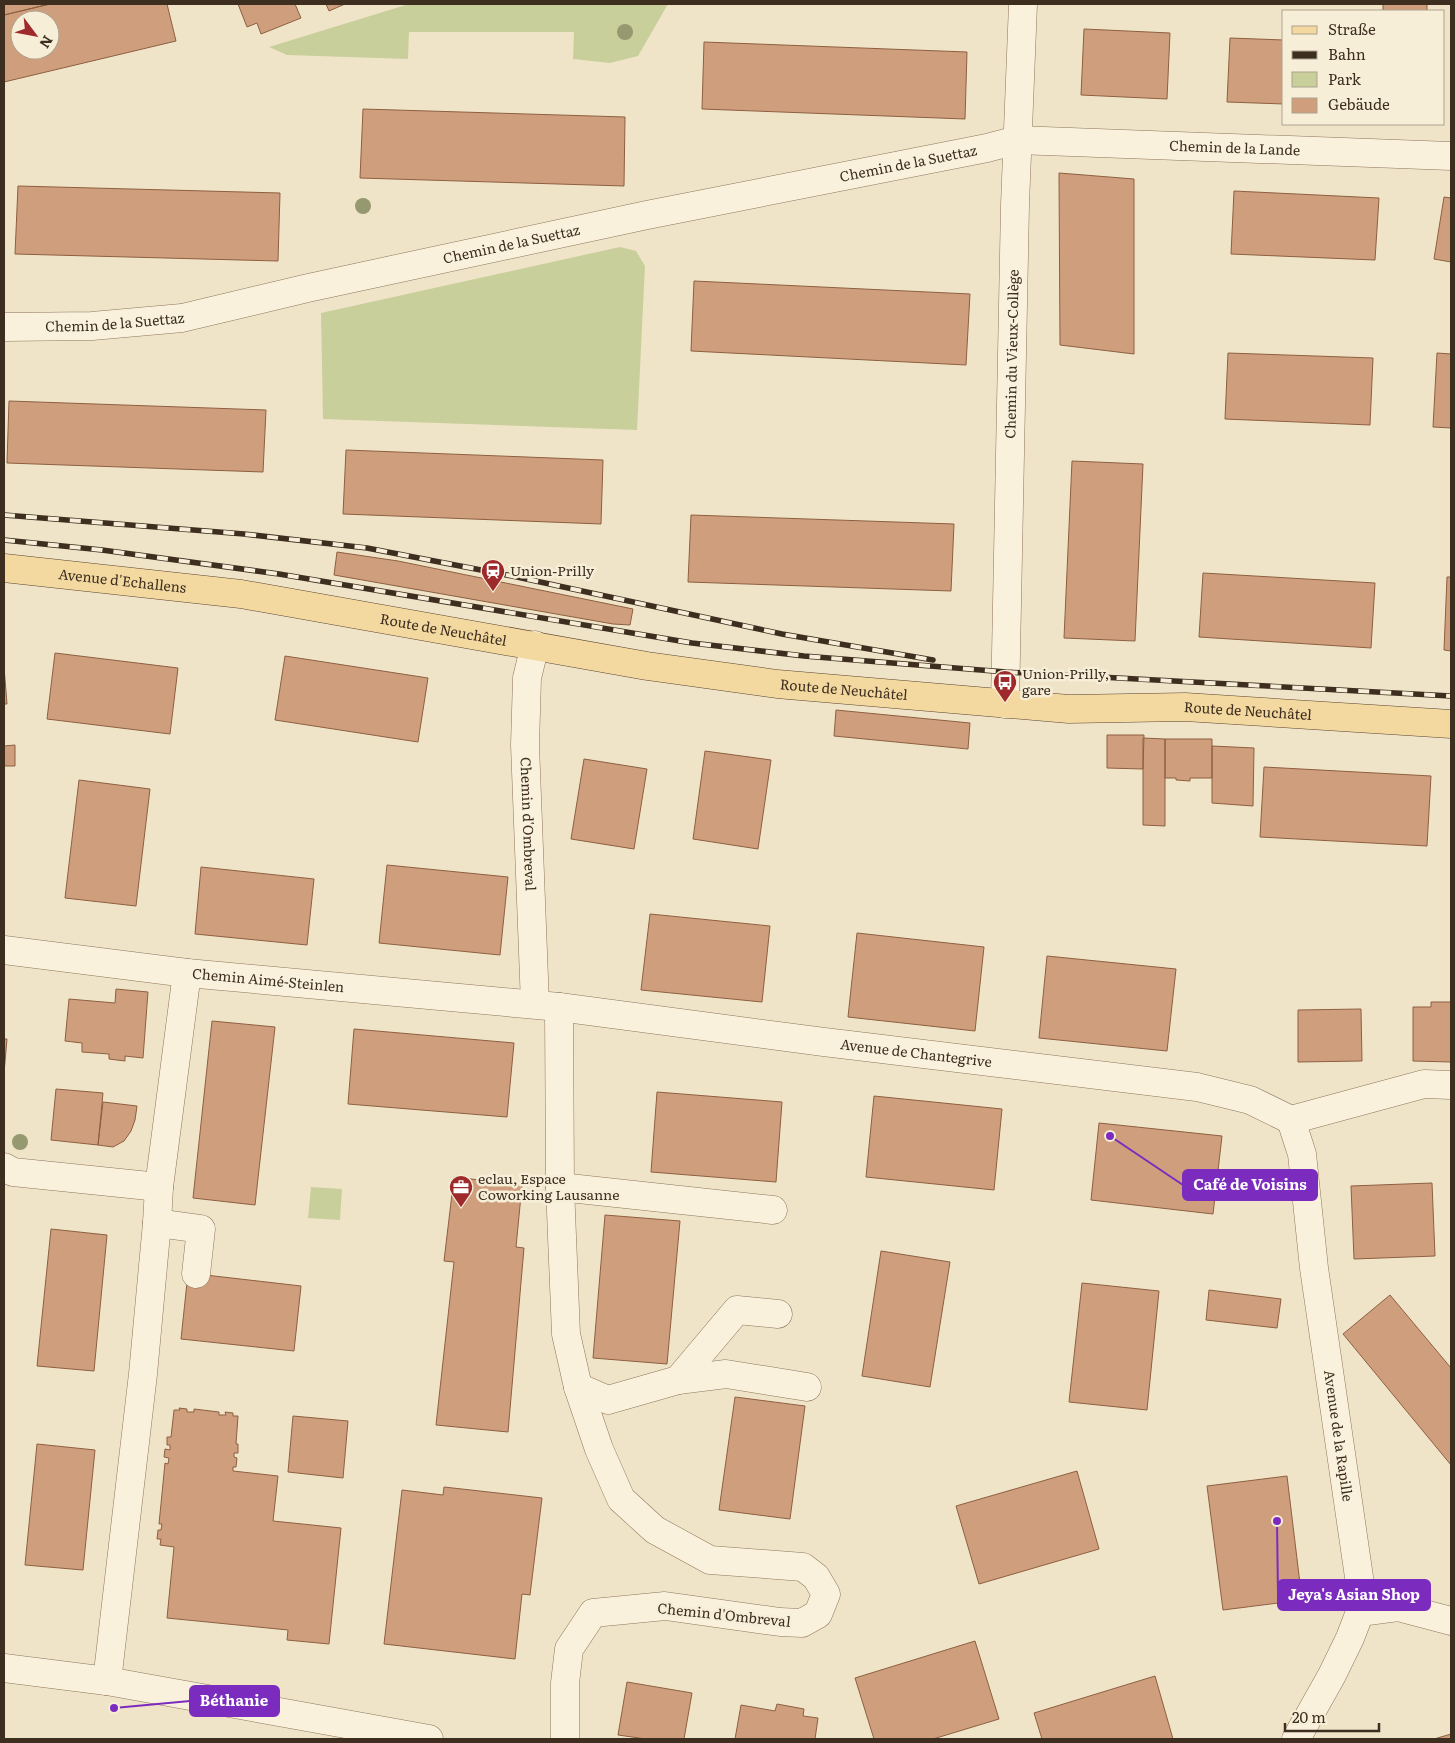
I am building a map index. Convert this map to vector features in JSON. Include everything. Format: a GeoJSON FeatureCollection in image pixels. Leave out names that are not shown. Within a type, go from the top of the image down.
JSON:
{"type":"FeatureCollection","features":[{"type":"Feature","properties":{"kind":"main road","name":"Avenue d'Echallens"},"geometry":{"type":"LineString","coordinates":[[4,568],[241,594]]}},
{"type":"Feature","properties":{"kind":"main road","name":"Route de Neuchâtel"},"geometry":{"type":"LineString","coordinates":[[241,594],[647,666],[777,684],[1069,709],[1186,707],[1451,724]]}},
{"type":"Feature","properties":{"kind":"street","name":"Chemin du Vieux-Collège"},"geometry":{"type":"LineString","coordinates":[[1005,704],[1017,140],[1023,4]]}},
{"type":"Feature","properties":{"kind":"street","name":"Chemin de la Lande"},"geometry":{"type":"LineString","coordinates":[[1017,140],[1451,156]]}},
{"type":"Feature","properties":{"kind":"street","name":"Chemin de la Suettaz"},"geometry":{"type":"LineString","coordinates":[[4,327],[92,326],[182,318],[308,288],[647,215],[977,150],[1017,140]]}},
{"type":"Feature","properties":{"kind":"street","name":"Chemin d'Ombreval"},"geometry":{"type":"LineString","coordinates":[[534,645],[527,678],[525,746],[560,1187],[566,1334],[578,1387],[599,1449],[621,1498],[655,1530],[710,1560],[803,1567],[816,1577],[826,1594],[818,1614],[802,1624],[665,1606],[593,1613],[569,1649],[564,1684],[565,1739]]}},
{"type":"Feature","properties":{"kind":"street","name":"Chemin Aimé-Steinlen"},"geometry":{"type":"LineString","coordinates":[[4,950],[187,973],[547,1006]]}},
{"type":"Feature","properties":{"kind":"street"},"geometry":{"type":"LineString","coordinates":[[107,1681],[143,1374],[157,1224],[158,1187],[187,973]]}},
{"type":"Feature","properties":{"kind":"street","name":"Avenue de Chantegrive"},"geometry":{"type":"LineString","coordinates":[[547,1006],[1197,1087],[1250,1100],[1291,1120]]}},
{"type":"Feature","properties":{"kind":"street"},"geometry":{"type":"LineString","coordinates":[[1291,1120],[1424,1084],[1451,1085]]}},
{"type":"Feature","properties":{"kind":"street","name":"Avenue de la Rapille"},"geometry":{"type":"LineString","coordinates":[[1291,1120],[1302,1154],[1314,1268],[1359,1577],[1360,1612],[1332,1675],[1296,1739]]}},
{"type":"Feature","properties":{"kind":"street"},"geometry":{"type":"LineString","coordinates":[[4,1167],[13,1172],[158,1187]]}},
{"type":"Feature","properties":{"kind":"street"},"geometry":{"type":"LineString","coordinates":[[560,1187],[773,1210]]}},
{"type":"Feature","properties":{"kind":"street"},"geometry":{"type":"LineString","coordinates":[[157,1224],[201,1228],[196,1274]]}},
{"type":"Feature","properties":{"kind":"street"},"geometry":{"type":"LineString","coordinates":[[678,1380],[737,1310],[778,1314]]}},
{"type":"Feature","properties":{"kind":"street"},"geometry":{"type":"LineString","coordinates":[[578,1387],[608,1400],[678,1380],[726,1374],[807,1387]]}},
{"type":"Feature","properties":{"kind":"street"},"geometry":{"type":"LineString","coordinates":[[1360,1612],[1398,1607],[1451,1621]]}},
{"type":"Feature","properties":{"kind":"street"},"geometry":{"type":"LineString","coordinates":[[4,1668],[107,1681],[429,1739]]}},
{"type":"Feature","properties":{"kind":"green space"},"geometry":{"type":"Polygon","coordinates":[[[409,4],[668,4],[638,56],[610,63],[573,59],[574,32],[409,32],[408,59],[287,55],[269,47],[409,4]]]}},
{"type":"Feature","properties":{"kind":"green space"},"geometry":{"type":"Polygon","coordinates":[[[620,247],[636,251],[645,266],[637,430],[323,419],[321,313],[620,247]]]}},
{"type":"Feature","properties":{"kind":"green space"},"geometry":{"type":"Polygon","coordinates":[[[311,1187],[342,1189],[340,1220],[308,1218],[311,1187]]]}},
{"type":"Feature","properties":{"kind":"building"},"geometry":{"type":"Polygon","coordinates":[[[4,4],[50,4],[25,10],[10,10],[10,14],[4,15],[4,4]]]}},
{"type":"Feature","properties":{"kind":"building"},"geometry":{"type":"Polygon","coordinates":[[[50,4],[167,4],[176,41],[4,82],[4,15],[10,14],[10,60],[60,60],[60,10],[25,10],[50,4]]]}},
{"type":"Feature","properties":{"kind":"building"},"geometry":{"type":"Polygon","coordinates":[[[238,4],[295,4],[301,18],[261,34],[257,23],[247,27],[238,4]]]}},
{"type":"Feature","properties":{"kind":"building"},"geometry":{"type":"Polygon","coordinates":[[[326,4],[345,4],[329,11],[326,4]]]}},
{"type":"Feature","properties":{"kind":"building"},"geometry":{"type":"Polygon","coordinates":[[[1383,4],[1427,4],[1427,10],[1383,10],[1383,4]]]}},
{"type":"Feature","properties":{"kind":"building"},"geometry":{"type":"Polygon","coordinates":[[[1084,29],[1170,33],[1167,99],[1081,95],[1084,29]]]}},
{"type":"Feature","properties":{"kind":"building"},"geometry":{"type":"Polygon","coordinates":[[[1230,38],[1282,40],[1282,104],[1227,102],[1230,38]]]}},
{"type":"Feature","properties":{"kind":"building"},"geometry":{"type":"Polygon","coordinates":[[[704,42],[967,52],[965,119],[702,109],[704,42]]]}},
{"type":"Feature","properties":{"kind":"building"},"geometry":{"type":"Polygon","coordinates":[[[363,109],[625,117],[624,186],[360,178],[363,109]]]}},
{"type":"Feature","properties":{"kind":"building"},"geometry":{"type":"Polygon","coordinates":[[[1059,173],[1134,179],[1134,354],[1060,345],[1059,173]]]}},
{"type":"Feature","properties":{"kind":"building"},"geometry":{"type":"Polygon","coordinates":[[[18,186],[280,193],[278,261],[15,254],[18,186]]]}},
{"type":"Feature","properties":{"kind":"building"},"geometry":{"type":"Polygon","coordinates":[[[1234,191],[1379,198],[1375,260],[1231,254],[1234,191]]]}},
{"type":"Feature","properties":{"kind":"building"},"geometry":{"type":"Polygon","coordinates":[[[1444,197],[1451,198],[1451,262],[1434,259],[1444,197]]]}},
{"type":"Feature","properties":{"kind":"building"},"geometry":{"type":"Polygon","coordinates":[[[694,281],[970,294],[966,365],[691,351],[694,281]]]}},
{"type":"Feature","properties":{"kind":"building"},"geometry":{"type":"Polygon","coordinates":[[[1228,353],[1373,358],[1370,425],[1225,419],[1228,353]]]}},
{"type":"Feature","properties":{"kind":"building"},"geometry":{"type":"Polygon","coordinates":[[[1437,353],[1451,354],[1451,428],[1433,427],[1437,353]]]}},
{"type":"Feature","properties":{"kind":"building"},"geometry":{"type":"Polygon","coordinates":[[[9,401],[266,410],[263,472],[7,463],[9,401]]]}},
{"type":"Feature","properties":{"kind":"building"},"geometry":{"type":"Polygon","coordinates":[[[346,450],[603,460],[601,524],[343,514],[346,450]]]}},
{"type":"Feature","properties":{"kind":"building"},"geometry":{"type":"Polygon","coordinates":[[[1072,461],[1143,464],[1135,641],[1064,638],[1072,461]]]}},
{"type":"Feature","properties":{"kind":"building"},"geometry":{"type":"Polygon","coordinates":[[[691,515],[954,524],[951,591],[688,582],[691,515]]]}},
{"type":"Feature","properties":{"kind":"building"},"geometry":{"type":"Polygon","coordinates":[[[337,552],[398,561],[633,609],[630,625],[613,624],[334,575],[337,552]]]}},
{"type":"Feature","properties":{"kind":"building"},"geometry":{"type":"Polygon","coordinates":[[[1203,573],[1375,583],[1371,648],[1199,637],[1203,573]]]}},
{"type":"Feature","properties":{"kind":"building"},"geometry":{"type":"Polygon","coordinates":[[[1447,577],[1451,577],[1451,651],[1444,650],[1447,577]]]}},
{"type":"Feature","properties":{"kind":"building"},"geometry":{"type":"Polygon","coordinates":[[[55,653],[178,668],[170,734],[47,719],[55,653]]]}},
{"type":"Feature","properties":{"kind":"building"},"geometry":{"type":"Polygon","coordinates":[[[285,656],[428,678],[418,742],[275,720],[285,656]]]}},
{"type":"Feature","properties":{"kind":"building"},"geometry":{"type":"Polygon","coordinates":[[[4,667],[7,704],[4,704],[4,667]]]}},
{"type":"Feature","properties":{"kind":"building"},"geometry":{"type":"Polygon","coordinates":[[[836,710],[970,723],[968,749],[834,736],[836,710]]]}},
{"type":"Feature","properties":{"kind":"building"},"geometry":{"type":"Polygon","coordinates":[[[1107,735],[1144,735],[1143,769],[1107,768],[1107,735]]]}},
{"type":"Feature","properties":{"kind":"building"},"geometry":{"type":"Polygon","coordinates":[[[1143,738],[1165,739],[1165,826],[1143,825],[1143,738]]]}},
{"type":"Feature","properties":{"kind":"building"},"geometry":{"type":"Polygon","coordinates":[[[1165,739],[1212,739],[1212,778],[1190,778],[1190,781],[1165,778],[1165,739]]]}},
{"type":"Feature","properties":{"kind":"building"},"geometry":{"type":"Polygon","coordinates":[[[15,745],[15,766],[4,766],[4,746],[15,745]]]}},
{"type":"Feature","properties":{"kind":"building"},"geometry":{"type":"Polygon","coordinates":[[[1212,746],[1254,748],[1253,806],[1212,803],[1212,746]]]}},
{"type":"Feature","properties":{"kind":"building"},"geometry":{"type":"Polygon","coordinates":[[[705,751],[771,760],[758,849],[693,839],[705,751]]]}},
{"type":"Feature","properties":{"kind":"building"},"geometry":{"type":"Polygon","coordinates":[[[584,759],[647,769],[634,849],[571,839],[584,759]]]}},
{"type":"Feature","properties":{"kind":"building"},"geometry":{"type":"Polygon","coordinates":[[[1264,767],[1431,776],[1427,846],[1260,837],[1264,767]]]}},
{"type":"Feature","properties":{"kind":"building"},"geometry":{"type":"Polygon","coordinates":[[[79,780],[150,789],[136,906],[65,898],[79,780]]]}},
{"type":"Feature","properties":{"kind":"building"},"geometry":{"type":"Polygon","coordinates":[[[387,865],[508,877],[500,955],[379,943],[387,865]]]}},
{"type":"Feature","properties":{"kind":"building"},"geometry":{"type":"Polygon","coordinates":[[[201,867],[314,879],[307,945],[195,934],[201,867]]]}},
{"type":"Feature","properties":{"kind":"building"},"geometry":{"type":"Polygon","coordinates":[[[650,914],[770,926],[762,1002],[641,990],[650,914]]]}},
{"type":"Feature","properties":{"kind":"building"},"geometry":{"type":"Polygon","coordinates":[[[857,933],[984,947],[975,1031],[848,1017],[857,933]]]}},
{"type":"Feature","properties":{"kind":"building"},"geometry":{"type":"Polygon","coordinates":[[[1047,956],[1176,969],[1167,1051],[1039,1038],[1047,956]]]}},
{"type":"Feature","properties":{"kind":"building"},"geometry":{"type":"Polygon","coordinates":[[[116,989],[148,992],[143,1058],[125,1056],[125,1061],[109,1059],[109,1054],[82,1052],[82,1043],[65,1041],[69,999],[115,1003],[116,989]]]}},
{"type":"Feature","properties":{"kind":"building"},"geometry":{"type":"Polygon","coordinates":[[[1431,1002],[1451,1002],[1451,1062],[1413,1061],[1413,1007],[1431,1007],[1431,1002]]]}},
{"type":"Feature","properties":{"kind":"building"},"geometry":{"type":"Polygon","coordinates":[[[1361,1009],[1362,1061],[1298,1062],[1298,1010],[1361,1009]]]}},
{"type":"Feature","properties":{"kind":"building"},"geometry":{"type":"Polygon","coordinates":[[[212,1021],[275,1027],[255,1205],[193,1198],[212,1021]]]}},
{"type":"Feature","properties":{"kind":"building"},"geometry":{"type":"Polygon","coordinates":[[[354,1029],[514,1043],[507,1117],[348,1104],[354,1029]]]}},
{"type":"Feature","properties":{"kind":"building"},"geometry":{"type":"Polygon","coordinates":[[[4,1039],[7,1039],[4,1073],[4,1039]]]}},
{"type":"Feature","properties":{"kind":"building"},"geometry":{"type":"Polygon","coordinates":[[[56,1089],[103,1093],[98,1145],[51,1140],[56,1089]]]}},
{"type":"Feature","properties":{"kind":"building"},"geometry":{"type":"Polygon","coordinates":[[[657,1092],[782,1102],[776,1182],[651,1172],[657,1092]]]}},
{"type":"Feature","properties":{"kind":"building"},"geometry":{"type":"Polygon","coordinates":[[[874,1096],[1002,1109],[994,1190],[866,1177],[874,1096]]]}},
{"type":"Feature","properties":{"kind":"building"},"geometry":{"type":"Polygon","coordinates":[[[103,1102],[137,1106],[131,1131],[124,1141],[113,1147],[98,1145],[103,1102]]]}},
{"type":"Feature","properties":{"kind":"building"},"geometry":{"type":"Polygon","coordinates":[[[1099,1123],[1222,1136],[1213,1214],[1091,1200],[1099,1123]]]}},
{"type":"Feature","properties":{"kind":"building"},"geometry":{"type":"Polygon","coordinates":[[[454,1177],[522,1185],[516,1247],[524,1248],[508,1432],[436,1425],[454,1262],[444,1261],[454,1177]]]}},
{"type":"Feature","properties":{"kind":"building"},"geometry":{"type":"Polygon","coordinates":[[[1432,1183],[1435,1256],[1354,1259],[1351,1186],[1432,1183]]]}},
{"type":"Feature","properties":{"kind":"building"},"geometry":{"type":"Polygon","coordinates":[[[605,1215],[680,1221],[667,1364],[593,1358],[605,1215]]]}},
{"type":"Feature","properties":{"kind":"building"},"geometry":{"type":"Polygon","coordinates":[[[51,1229],[107,1235],[94,1371],[37,1366],[51,1229]]]}},
{"type":"Feature","properties":{"kind":"building"},"geometry":{"type":"Polygon","coordinates":[[[881,1251],[950,1262],[930,1387],[862,1376],[881,1251]]]}},
{"type":"Feature","properties":{"kind":"building"},"geometry":{"type":"Polygon","coordinates":[[[188,1273],[301,1286],[294,1351],[181,1339],[188,1273]]]}},
{"type":"Feature","properties":{"kind":"building"},"geometry":{"type":"Polygon","coordinates":[[[1082,1283],[1159,1291],[1147,1410],[1069,1402],[1082,1283]]]}},
{"type":"Feature","properties":{"kind":"building"},"geometry":{"type":"Polygon","coordinates":[[[1209,1290],[1281,1299],[1277,1328],[1206,1320],[1209,1290]]]}},
{"type":"Feature","properties":{"kind":"building"},"geometry":{"type":"Polygon","coordinates":[[[1390,1295],[1451,1368],[1451,1465],[1343,1334],[1390,1295]]]}},
{"type":"Feature","properties":{"kind":"building"},"geometry":{"type":"Polygon","coordinates":[[[735,1397],[805,1406],[790,1519],[719,1510],[735,1397]]]}},
{"type":"Feature","properties":{"kind":"building"},"geometry":{"type":"Polygon","coordinates":[[[179,1408],[187,1409],[187,1412],[194,1412],[194,1409],[219,1412],[219,1415],[226,1415],[225,1412],[233,1413],[233,1416],[238,1416],[236,1444],[238,1444],[238,1453],[234,1453],[234,1457],[237,1458],[236,1467],[233,1467],[233,1471],[278,1476],[273,1521],[341,1528],[329,1644],[287,1640],[288,1630],[167,1618],[174,1547],[160,1545],[161,1539],[157,1539],[158,1530],[161,1530],[162,1524],[159,1524],[165,1463],[168,1464],[169,1458],[164,1457],[165,1449],[170,1450],[170,1445],[167,1445],[167,1437],[171,1437],[174,1410],[180,1410],[179,1408]]]}},
{"type":"Feature","properties":{"kind":"building"},"geometry":{"type":"Polygon","coordinates":[[[293,1416],[348,1421],[343,1478],[288,1472],[293,1416]]]}},
{"type":"Feature","properties":{"kind":"building"},"geometry":{"type":"Polygon","coordinates":[[[37,1444],[95,1450],[83,1570],[25,1565],[37,1444]]]}},
{"type":"Feature","properties":{"kind":"building"},"geometry":{"type":"Polygon","coordinates":[[[1077,1471],[1099,1549],[979,1584],[956,1506],[1077,1471]]]}},
{"type":"Feature","properties":{"kind":"building"},"geometry":{"type":"Polygon","coordinates":[[[1287,1476],[1302,1600],[1223,1610],[1207,1486],[1287,1476]]]}},
{"type":"Feature","properties":{"kind":"building"},"geometry":{"type":"Polygon","coordinates":[[[444,1487],[542,1498],[530,1595],[522,1594],[515,1659],[384,1644],[402,1490],[443,1495],[444,1487]]]}},
{"type":"Feature","properties":{"kind":"building"},"geometry":{"type":"Polygon","coordinates":[[[975,1641],[999,1719],[933,1739],[874,1739],[855,1678],[975,1641]]]}},
{"type":"Feature","properties":{"kind":"building"},"geometry":{"type":"Polygon","coordinates":[[[1155,1676],[1173,1739],[1042,1739],[1034,1713],[1155,1676]]]}},
{"type":"Feature","properties":{"kind":"building"},"geometry":{"type":"Polygon","coordinates":[[[627,1682],[692,1693],[684,1739],[646,1739],[618,1735],[627,1682]]]}},
{"type":"Feature","properties":{"kind":"building"},"geometry":{"type":"Polygon","coordinates":[[[777,1704],[804,1709],[803,1716],[818,1718],[815,1739],[735,1739],[741,1705],[775,1711],[777,1704]]]}},
{"type":"Feature","properties":{"kind":"building"},"geometry":{"type":"Polygon","coordinates":[[[1451,1734],[1451,1739],[1434,1739],[1451,1734]]]}},
{"type":"Feature","properties":{"kind":"railway"},"geometry":{"type":"LineString","coordinates":[[4,515],[244,534],[367,548],[517,577],[782,634],[933,660]]}},
{"type":"Feature","properties":{"kind":"railway"},"geometry":{"type":"LineString","coordinates":[[4,540],[102,550],[279,574],[692,643],[804,656],[1006,672],[1451,696]]}},
{"type":"Feature","properties":{"kind":"place","name":"Union-Prilly"},"geometry":{"type":"Point","coordinates":[493,592]}},
{"type":"Feature","properties":{"kind":"place","name":"Union-Prilly, gare"},"geometry":{"type":"Point","coordinates":[1005,703]}},
{"type":"Feature","properties":{"kind":"place","name":"Café de Voisins"},"geometry":{"type":"Point","coordinates":[1110,1136]}},
{"type":"Feature","properties":{"kind":"place","name":"eclau, Espace Coworking Lausanne"},"geometry":{"type":"Point","coordinates":[461,1208]}},
{"type":"Feature","properties":{"kind":"place","name":"Jeya's Asian Shop"},"geometry":{"type":"Point","coordinates":[1277,1521]}},
{"type":"Feature","properties":{"kind":"place","name":"Béthanie"},"geometry":{"type":"Point","coordinates":[114,1708]}}]}
